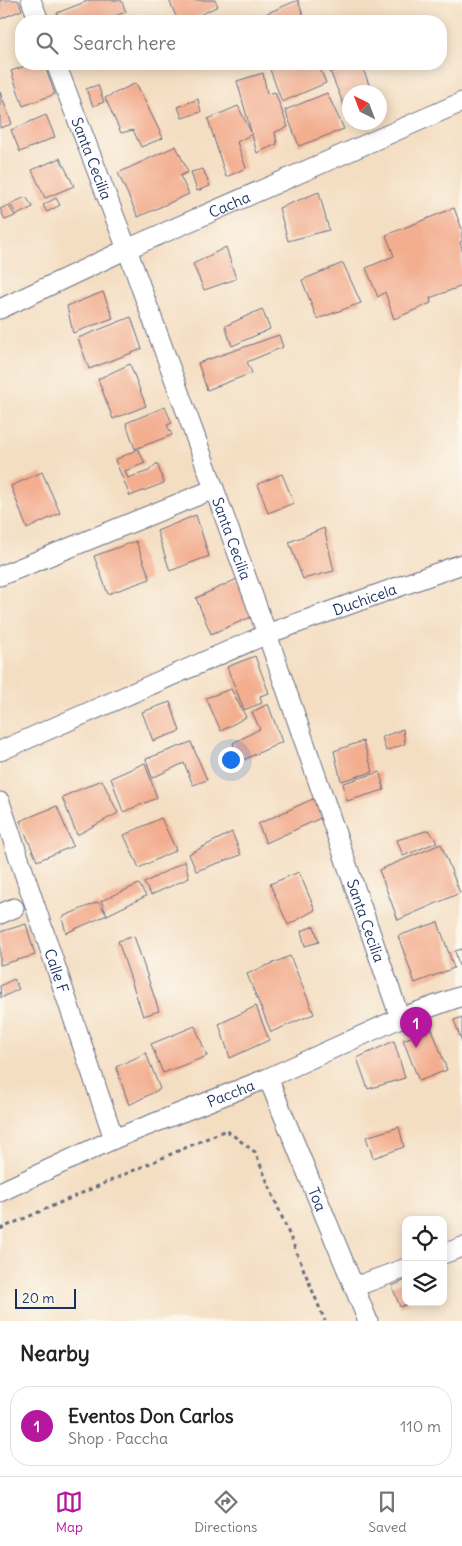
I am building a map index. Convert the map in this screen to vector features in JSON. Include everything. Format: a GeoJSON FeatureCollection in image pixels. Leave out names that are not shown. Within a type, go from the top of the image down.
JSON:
{"type":"FeatureCollection","features":[{"type":"Feature","properties":{"kind":"street"},"geometry":{"type":"LineString","coordinates":[[31,0],[37,15]]}},
{"type":"Feature","properties":{"kind":"street","name":"Santa Cecilia"},"geometry":{"type":"LineString","coordinates":[[58,70],[127,249],[267,634],[400,1018]]}},
{"type":"Feature","properties":{"kind":"street","name":"Cacha"},"geometry":{"type":"LineString","coordinates":[[0,309],[127,249],[462,102]]}},
{"type":"Feature","properties":{"kind":"street"},"geometry":{"type":"LineString","coordinates":[[0,576],[214,489]]}},
{"type":"Feature","properties":{"kind":"street","name":"Duchicela"},"geometry":{"type":"LineString","coordinates":[[0,751],[267,634],[462,564]]}},
{"type":"Feature","properties":{"kind":"street","name":"Calle F"},"geometry":{"type":"LineString","coordinates":[[0,802],[114,1139]]}},
{"type":"Feature","properties":{"kind":"street","name":"Paccha"},"geometry":{"type":"LineString","coordinates":[[0,1192],[114,1139],[268,1078],[400,1018],[462,996]]}},
{"type":"Feature","properties":{"kind":"street","name":"Toa"},"geometry":{"type":"LineString","coordinates":[[268,1078],[368,1321]]}},
{"type":"Feature","properties":{"kind":"street"},"geometry":{"type":"LineString","coordinates":[[447,1253],[462,1247]]}},
{"type":"Feature","properties":{"kind":"street"},"geometry":{"type":"LineString","coordinates":[[354,1287],[402,1269]]}},
{"type":"Feature","properties":{"kind":"path"},"geometry":{"type":"LineString","coordinates":[[0,1228],[226,1130],[255,1152],[325,1321]]}},
{"type":"Feature","properties":{"kind":"building"},"geometry":{"type":"Polygon","coordinates":[[[0,0],[18,0],[22,10],[0,19],[0,0]]]}},
{"type":"Feature","properties":{"kind":"building"},"geometry":{"type":"Polygon","coordinates":[[[90,0],[121,0],[126,12],[118,15],[58,15],[57,13],[90,0]]]}},
{"type":"Feature","properties":{"kind":"building"},"geometry":{"type":"Polygon","coordinates":[[[169,0],[215,0],[218,6],[200,15],[175,15],[169,0]]]}},
{"type":"Feature","properties":{"kind":"building"},"geometry":{"type":"Polygon","coordinates":[[[298,0],[303,15],[263,15],[298,0]]]}},
{"type":"Feature","properties":{"kind":"building"},"geometry":{"type":"Polygon","coordinates":[[[46,70],[55,94],[23,106],[11,71],[46,70]]]}},
{"type":"Feature","properties":{"kind":"building"},"geometry":{"type":"Polygon","coordinates":[[[270,70],[321,70],[326,83],[282,102],[270,70]]]}},
{"type":"Feature","properties":{"kind":"building"},"geometry":{"type":"Polygon","coordinates":[[[363,70],[369,85],[342,85],[342,101],[330,71],[363,70]]]}},
{"type":"Feature","properties":{"kind":"building"},"geometry":{"type":"Polygon","coordinates":[[[263,73],[267,94],[275,92],[288,127],[275,132],[277,144],[257,153],[237,81],[263,73]]]}},
{"type":"Feature","properties":{"kind":"building"},"geometry":{"type":"Polygon","coordinates":[[[136,83],[163,138],[141,147],[133,130],[121,133],[105,98],[136,83]]]}},
{"type":"Feature","properties":{"kind":"building"},"geometry":{"type":"Polygon","coordinates":[[[98,85],[104,102],[93,106],[86,89],[98,85]]]}},
{"type":"Feature","properties":{"kind":"building"},"geometry":{"type":"Polygon","coordinates":[[[0,92],[12,124],[0,128],[0,92]]]}},
{"type":"Feature","properties":{"kind":"building"},"geometry":{"type":"Polygon","coordinates":[[[327,93],[342,125],[342,130],[299,146],[285,110],[327,93]]]}},
{"type":"Feature","properties":{"kind":"building"},"geometry":{"type":"Polygon","coordinates":[[[198,99],[201,112],[182,118],[178,107],[198,99]]]}},
{"type":"Feature","properties":{"kind":"building"},"geometry":{"type":"Polygon","coordinates":[[[238,106],[252,134],[237,142],[246,168],[226,177],[208,119],[238,106]]]}},
{"type":"Feature","properties":{"kind":"building"},"geometry":{"type":"Polygon","coordinates":[[[46,115],[55,137],[20,152],[11,130],[46,115]]]}},
{"type":"Feature","properties":{"kind":"building"},"geometry":{"type":"Polygon","coordinates":[[[176,146],[188,172],[180,176],[189,194],[138,217],[118,173],[176,146]]]}},
{"type":"Feature","properties":{"kind":"building"},"geometry":{"type":"Polygon","coordinates":[[[60,158],[74,186],[45,198],[32,170],[60,158]]]}},
{"type":"Feature","properties":{"kind":"building"},"geometry":{"type":"Polygon","coordinates":[[[203,169],[210,186],[197,191],[191,172],[203,169]]]}},
{"type":"Feature","properties":{"kind":"building"},"geometry":{"type":"Polygon","coordinates":[[[319,192],[329,230],[288,241],[279,208],[319,192]]]}},
{"type":"Feature","properties":{"kind":"building"},"geometry":{"type":"Polygon","coordinates":[[[26,197],[33,207],[17,215],[10,204],[26,197]]]}},
{"type":"Feature","properties":{"kind":"building"},"geometry":{"type":"Polygon","coordinates":[[[56,198],[60,205],[47,212],[43,205],[56,198]]]}},
{"type":"Feature","properties":{"kind":"building"},"geometry":{"type":"Polygon","coordinates":[[[8,205],[15,216],[5,220],[0,209],[8,205]]]}},
{"type":"Feature","properties":{"kind":"building"},"geometry":{"type":"Polygon","coordinates":[[[454,208],[462,229],[462,241],[460,242],[462,248],[462,286],[430,298],[431,303],[394,319],[385,292],[378,297],[366,268],[394,256],[386,235],[454,208]]]}},
{"type":"Feature","properties":{"kind":"building"},"geometry":{"type":"Polygon","coordinates":[[[226,247],[236,279],[204,290],[193,264],[226,247]]]}},
{"type":"Feature","properties":{"kind":"building"},"geometry":{"type":"Polygon","coordinates":[[[343,263],[361,303],[317,319],[302,280],[343,263]]]}},
{"type":"Feature","properties":{"kind":"building"},"geometry":{"type":"Polygon","coordinates":[[[103,292],[113,318],[73,333],[67,306],[103,292]]]}},
{"type":"Feature","properties":{"kind":"building"},"geometry":{"type":"Polygon","coordinates":[[[262,309],[270,329],[232,346],[225,326],[262,309]]]}},
{"type":"Feature","properties":{"kind":"building"},"geometry":{"type":"Polygon","coordinates":[[[131,317],[142,349],[89,369],[78,338],[131,317]]]}},
{"type":"Feature","properties":{"kind":"building"},"geometry":{"type":"Polygon","coordinates":[[[279,335],[283,347],[247,362],[252,373],[207,390],[198,363],[279,335]]]}},
{"type":"Feature","properties":{"kind":"building"},"geometry":{"type":"Polygon","coordinates":[[[130,364],[146,406],[113,419],[98,379],[130,364]]]}},
{"type":"Feature","properties":{"kind":"building"},"geometry":{"type":"Polygon","coordinates":[[[165,407],[172,423],[167,425],[172,435],[135,449],[126,423],[165,407]]]}},
{"type":"Feature","properties":{"kind":"building"},"geometry":{"type":"Polygon","coordinates":[[[138,449],[145,463],[125,471],[128,478],[149,471],[157,463],[164,483],[130,496],[115,460],[138,449]]]}},
{"type":"Feature","properties":{"kind":"building"},"geometry":{"type":"Polygon","coordinates":[[[42,472],[60,513],[27,529],[11,486],[42,472]]]}},
{"type":"Feature","properties":{"kind":"building"},"geometry":{"type":"Polygon","coordinates":[[[282,474],[294,503],[268,513],[258,484],[282,474]]]}},
{"type":"Feature","properties":{"kind":"building"},"geometry":{"type":"Polygon","coordinates":[[[196,515],[209,556],[170,571],[157,531],[196,515]]]}},
{"type":"Feature","properties":{"kind":"building"},"geometry":{"type":"Polygon","coordinates":[[[324,528],[334,571],[303,579],[289,542],[324,528]]]}},
{"type":"Feature","properties":{"kind":"building"},"geometry":{"type":"Polygon","coordinates":[[[136,541],[150,579],[108,594],[94,556],[136,541]]]}},
{"type":"Feature","properties":{"kind":"building"},"geometry":{"type":"Polygon","coordinates":[[[237,579],[251,617],[211,634],[196,598],[237,579]]]}},
{"type":"Feature","properties":{"kind":"building"},"geometry":{"type":"Polygon","coordinates":[[[255,656],[269,693],[260,696],[262,703],[244,710],[227,667],[255,656]]]}},
{"type":"Feature","properties":{"kind":"building"},"geometry":{"type":"Polygon","coordinates":[[[231,689],[246,717],[221,731],[206,698],[231,689]]]}},
{"type":"Feature","properties":{"kind":"building"},"geometry":{"type":"Polygon","coordinates":[[[170,702],[180,731],[153,741],[142,712],[170,702]]]}},
{"type":"Feature","properties":{"kind":"building"},"geometry":{"type":"Polygon","coordinates":[[[268,704],[282,742],[239,762],[233,743],[260,729],[252,712],[268,704]]]}},
{"type":"Feature","properties":{"kind":"building"},"geometry":{"type":"Polygon","coordinates":[[[403,729],[405,744],[386,751],[382,737],[403,729]]]}},
{"type":"Feature","properties":{"kind":"building"},"geometry":{"type":"Polygon","coordinates":[[[363,741],[373,772],[341,781],[334,751],[363,741]]]}},
{"type":"Feature","properties":{"kind":"building"},"geometry":{"type":"Polygon","coordinates":[[[191,742],[207,780],[193,785],[184,763],[152,778],[146,759],[191,742]]]}},
{"type":"Feature","properties":{"kind":"building"},"geometry":{"type":"Polygon","coordinates":[[[145,763],[157,798],[123,812],[111,778],[145,763]]]}},
{"type":"Feature","properties":{"kind":"building"},"geometry":{"type":"Polygon","coordinates":[[[380,772],[384,790],[347,801],[343,783],[380,772]]]}},
{"type":"Feature","properties":{"kind":"building"},"geometry":{"type":"Polygon","coordinates":[[[102,780],[118,813],[77,835],[62,797],[102,780]]]}},
{"type":"Feature","properties":{"kind":"building"},"geometry":{"type":"Polygon","coordinates":[[[315,798],[323,817],[266,843],[258,824],[315,798]]]}},
{"type":"Feature","properties":{"kind":"building"},"geometry":{"type":"Polygon","coordinates":[[[57,806],[73,846],[37,861],[20,821],[57,806]]]}},
{"type":"Feature","properties":{"kind":"building"},"geometry":{"type":"Polygon","coordinates":[[[161,818],[176,850],[139,868],[124,835],[161,818]]]}},
{"type":"Feature","properties":{"kind":"building"},"geometry":{"type":"Polygon","coordinates":[[[429,830],[437,842],[403,856],[397,840],[429,830]]]}},
{"type":"Feature","properties":{"kind":"building"},"geometry":{"type":"Polygon","coordinates":[[[232,832],[241,855],[196,871],[189,854],[232,832]]]}},
{"type":"Feature","properties":{"kind":"building"},"geometry":{"type":"Polygon","coordinates":[[[441,844],[460,893],[398,920],[379,870],[441,844]]]}},
{"type":"Feature","properties":{"kind":"building"},"geometry":{"type":"Polygon","coordinates":[[[185,861],[189,878],[151,895],[144,883],[185,861]]]}},
{"type":"Feature","properties":{"kind":"building"},"geometry":{"type":"Polygon","coordinates":[[[299,872],[315,910],[288,925],[270,884],[299,872]]]}},
{"type":"Feature","properties":{"kind":"building"},"geometry":{"type":"Polygon","coordinates":[[[139,884],[146,896],[107,915],[101,901],[139,884]]]}},
{"type":"Feature","properties":{"kind":"building"},"geometry":{"type":"Polygon","coordinates":[[[98,902],[107,915],[66,933],[62,917],[98,902]]]}},
{"type":"Feature","properties":{"kind":"building"},"geometry":{"type":"Polygon","coordinates":[[[438,922],[454,968],[415,983],[398,936],[438,922]]]}},
{"type":"Feature","properties":{"kind":"building"},"geometry":{"type":"Polygon","coordinates":[[[26,924],[35,955],[0,965],[0,932],[26,924]]]}},
{"type":"Feature","properties":{"kind":"building"},"geometry":{"type":"Polygon","coordinates":[[[314,926],[319,942],[305,946],[301,931],[314,926]]]}},
{"type":"Feature","properties":{"kind":"building"},"geometry":{"type":"Polygon","coordinates":[[[134,936],[159,1011],[143,1016],[118,941],[134,936]]]}},
{"type":"Feature","properties":{"kind":"building"},"geometry":{"type":"Polygon","coordinates":[[[462,949],[462,965],[459,966],[455,951],[462,949]]]}},
{"type":"Feature","properties":{"kind":"building"},"geometry":{"type":"Polygon","coordinates":[[[290,956],[314,1014],[271,1032],[247,974],[290,956]]]}},
{"type":"Feature","properties":{"kind":"building"},"geometry":{"type":"Polygon","coordinates":[[[14,979],[19,989],[1,998],[0,986],[14,979]]]}},
{"type":"Feature","properties":{"kind":"building"},"geometry":{"type":"Polygon","coordinates":[[[256,1006],[269,1040],[230,1058],[219,1024],[256,1006]]]}},
{"type":"Feature","properties":{"kind":"building"},"geometry":{"type":"Polygon","coordinates":[[[462,1017],[462,1042],[454,1020],[462,1017]]]}},
{"type":"Feature","properties":{"kind":"building"},"geometry":{"type":"Polygon","coordinates":[[[195,1026],[207,1056],[163,1073],[151,1044],[195,1026]]]}},
{"type":"Feature","properties":{"kind":"building"},"geometry":{"type":"Polygon","coordinates":[[[432,1029],[447,1070],[419,1081],[403,1040],[432,1029]]]}},
{"type":"Feature","properties":{"kind":"building"},"geometry":{"type":"Polygon","coordinates":[[[394,1041],[405,1078],[368,1089],[357,1058],[394,1041]]]}},
{"type":"Feature","properties":{"kind":"building"},"geometry":{"type":"Polygon","coordinates":[[[146,1053],[160,1089],[129,1105],[116,1067],[146,1053]]]}},
{"type":"Feature","properties":{"kind":"building"},"geometry":{"type":"Polygon","coordinates":[[[399,1127],[404,1147],[373,1158],[366,1137],[399,1127]]]}},
{"type":"Feature","properties":{"kind":"building"},"geometry":{"type":"Polygon","coordinates":[[[402,1282],[402,1306],[400,1307],[392,1286],[402,1282]]]}},
{"type":"Feature","properties":{"kind":"place","name":"Eventos Don Carlos"},"geometry":{"type":"Point","coordinates":[416,1048]}}]}
